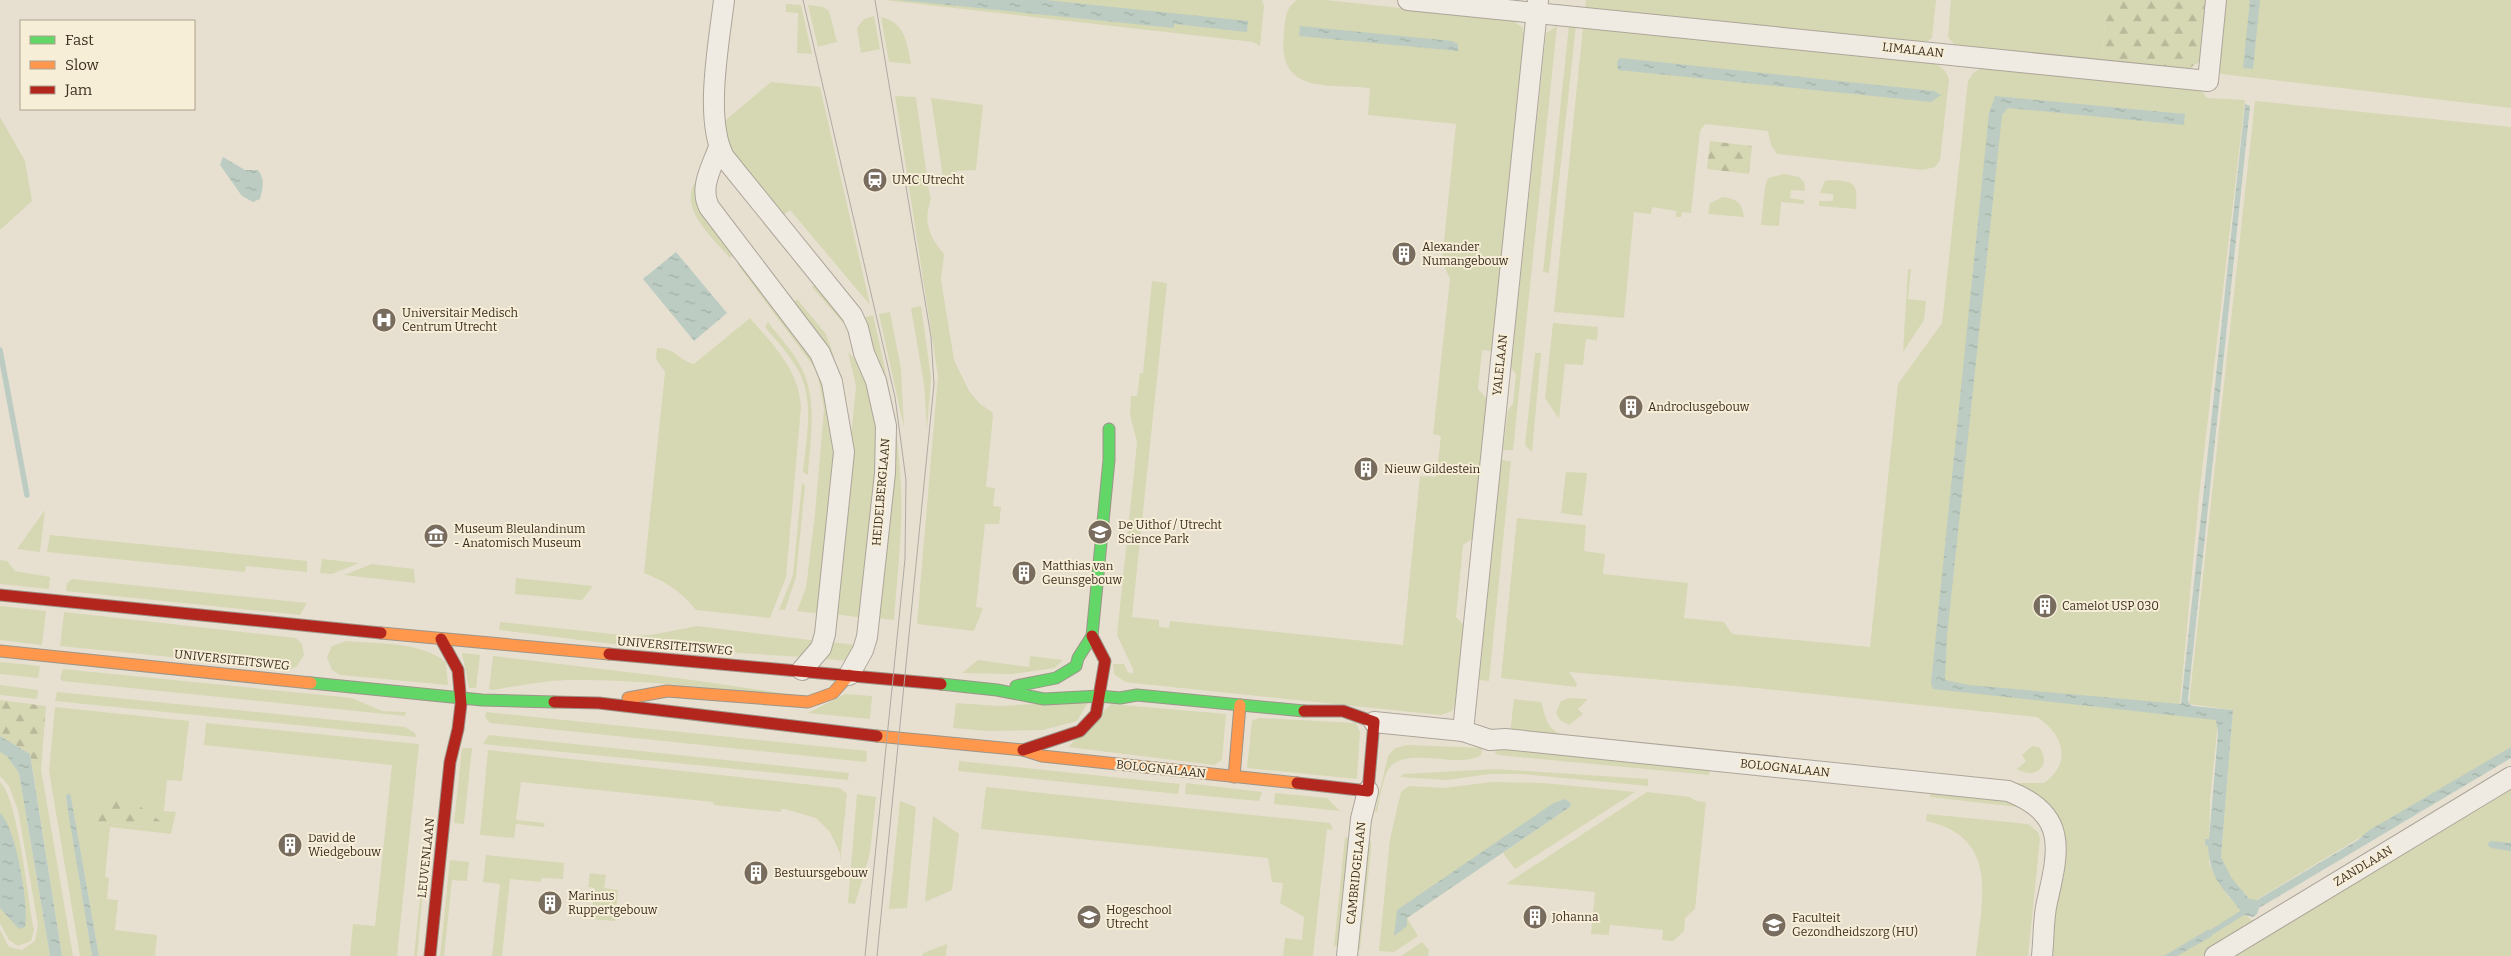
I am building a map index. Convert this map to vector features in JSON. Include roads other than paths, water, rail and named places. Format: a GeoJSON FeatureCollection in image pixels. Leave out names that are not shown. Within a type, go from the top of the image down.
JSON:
{"type":"FeatureCollection","features":[{"type":"Feature","properties":{"kind":"street","name":"HEIDELBERGLAAN"},"geometry":{"type":"LineString","coordinates":[[724,0],[713,96],[719,147],[724,157],[842,301],[858,328],[864,354],[876,381],[886,426],[885,474],[867,638],[863,650],[849,675]]}},
{"type":"Feature","properties":{"kind":"street"},"geometry":{"type":"LineString","coordinates":[[1408,0],[1537,6]]}},
{"type":"Feature","properties":{"kind":"street","name":"LIMALAAN"},"geometry":{"type":"LineString","coordinates":[[1537,6],[2208,81],[2216,0]]}},
{"type":"Feature","properties":{"kind":"street","name":"YALELAAN"},"geometry":{"type":"LineString","coordinates":[[1463,731],[1537,6]]}},
{"type":"Feature","properties":{"kind":"street","name":"HEIDELBERGLAAN"},"geometry":{"type":"LineString","coordinates":[[719,147],[703,189],[708,208],[820,353],[832,382],[844,452],[825,634],[820,648],[802,670]]}},
{"type":"Feature","properties":{"kind":"street"},"geometry":{"type":"LineString","coordinates":[[997,690],[1056,678],[1076,666],[1078,658],[1092,636],[1109,460],[1109,429]]}},
{"type":"Feature","properties":{"kind":"street","name":"UNIVERSITEITSWEG"},"geometry":{"type":"LineString","coordinates":[[0,595],[441,639],[802,670],[906,681]]}},
{"type":"Feature","properties":{"kind":"street"},"geometry":{"type":"LineString","coordinates":[[1024,750],[1080,731],[1096,714],[1105,661],[1092,636]]}},
{"type":"Feature","properties":{"kind":"street"},"geometry":{"type":"LineString","coordinates":[[441,639],[453,657],[458,671],[460,698]]}},
{"type":"Feature","properties":{"kind":"street","name":"UNIVERSITEITSWEG"},"geometry":{"type":"LineString","coordinates":[[0,651],[460,698],[599,704],[885,736]]}},
{"type":"Feature","properties":{"kind":"street"},"geometry":{"type":"LineString","coordinates":[[1103,673],[1117,684],[1137,695]]}},
{"type":"Feature","properties":{"kind":"street"},"geometry":{"type":"LineString","coordinates":[[599,704],[667,691],[808,702],[833,693],[849,675]]}},
{"type":"Feature","properties":{"kind":"street","name":"BOLOGNALAAN"},"geometry":{"type":"LineString","coordinates":[[906,681],[997,690],[1044,698],[1100,696],[1120,698],[1137,695],[1308,711],[1343,711],[1374,722],[1463,731],[1490,740],[1505,739],[1603,748],[1949,784],[2016,794],[2039,806],[2047,815],[2056,846],[2055,872],[2047,904],[2042,956]]}},
{"type":"Feature","properties":{"kind":"street"},"geometry":{"type":"LineString","coordinates":[[397,692],[424,708]]}},
{"type":"Feature","properties":{"kind":"street","name":"LEUVENLAAN"},"geometry":{"type":"LineString","coordinates":[[430,956],[450,762],[457,744],[460,698]]}},
{"type":"Feature","properties":{"kind":"street"},"geometry":{"type":"LineString","coordinates":[[1234,776],[1240,705]]}},
{"type":"Feature","properties":{"kind":"street"},"geometry":{"type":"LineString","coordinates":[[1368,791],[1374,722]]}},
{"type":"Feature","properties":{"kind":"street","name":"LEUVENLAAN"},"geometry":{"type":"LineString","coordinates":[[446,724],[445,742],[450,762]]}},
{"type":"Feature","properties":{"kind":"street","name":"BOLOGNALAAN"},"geometry":{"type":"LineString","coordinates":[[885,736],[1024,750],[1042,756],[1368,791]]}},
{"type":"Feature","properties":{"kind":"street","name":"ZANDLAAN"},"geometry":{"type":"LineString","coordinates":[[2215,956],[2511,777]]}},
{"type":"Feature","properties":{"kind":"street","name":"CAMBRIDGELAAN"},"geometry":{"type":"LineString","coordinates":[[1347,956],[1361,820],[1368,791]]}},
{"type":"Feature","properties":{"kind":"water"},"geometry":{"type":"Polygon","coordinates":[[[899,0],[1046,0],[1248,21],[1247,32],[1174,24],[1174,28],[899,0]]]}},
{"type":"Feature","properties":{"kind":"water"},"geometry":{"type":"Polygon","coordinates":[[[2250,0],[2260,0],[2253,69],[2243,68],[2250,0]]]}},
{"type":"Feature","properties":{"kind":"water"},"geometry":{"type":"Polygon","coordinates":[[[1300,26],[1452,41],[1458,44],[1458,51],[1299,36],[1300,26]]]}},
{"type":"Feature","properties":{"kind":"water"},"geometry":{"type":"Polygon","coordinates":[[[1620,58],[1934,91],[1941,95],[1931,102],[1618,70],[1617,62],[1620,58]]]}},
{"type":"Feature","properties":{"kind":"water"},"geometry":{"type":"Polygon","coordinates":[[[1995,96],[2185,114],[2184,125],[2008,108],[2002,115],[1947,636],[1945,680],[1969,685],[2181,704],[2245,104],[2250,106],[2188,699],[2189,704],[2193,706],[2233,710],[2221,857],[2231,877],[2249,899],[2257,900],[2358,840],[2368,831],[2511,747],[2511,758],[2259,908],[2257,914],[2253,917],[2244,915],[2219,884],[2209,858],[2208,846],[2205,845],[2205,839],[2209,839],[2218,733],[2216,720],[1933,689],[1931,683],[1989,113],[1995,96]]]}},
{"type":"Feature","properties":{"kind":"water"},"geometry":{"type":"Polygon","coordinates":[[[223,157],[245,170],[258,170],[263,184],[260,199],[253,202],[242,196],[220,165],[223,157]]]}},
{"type":"Feature","properties":{"kind":"water"},"geometry":{"type":"Polygon","coordinates":[[[676,252],[727,313],[694,341],[643,279],[676,252]]]}},
{"type":"Feature","properties":{"kind":"water"},"geometry":{"type":"Polygon","coordinates":[[[0,736],[30,754],[62,956],[50,956],[19,773],[7,756],[0,752],[0,736]]]}},
{"type":"Feature","properties":{"kind":"water"},"geometry":{"type":"Polygon","coordinates":[[[69,793],[99,956],[92,956],[66,796],[69,793]]]}},
{"type":"Feature","properties":{"kind":"water"},"geometry":{"type":"Polygon","coordinates":[[[1564,799],[1571,803],[1570,807],[1407,918],[1407,926],[1394,936],[1397,910],[1552,804],[1564,799]]]}},
{"type":"Feature","properties":{"kind":"water"},"geometry":{"type":"Polygon","coordinates":[[[0,813],[6,821],[11,834],[23,885],[26,917],[25,927],[19,929],[0,908],[0,813]]]}},
{"type":"Feature","properties":{"kind":"water"},"geometry":{"type":"Polygon","coordinates":[[[2491,841],[2511,843],[2511,851],[2491,848],[2487,844],[2491,841]]]}},
{"type":"Feature","properties":{"kind":"water"},"geometry":{"type":"Polygon","coordinates":[[[2209,929],[2212,936],[2177,956],[2164,956],[2209,929]]]}},
{"type":"Feature","properties":{"kind":"waterway"},"geometry":{"type":"LineString","coordinates":[[0,350],[27,495]]}},
{"type":"Feature","properties":{"kind":"waterway"},"geometry":{"type":"LineString","coordinates":[[2212,932],[2242,913]]}},
{"type":"Feature","properties":{"kind":"tram line"},"geometry":{"type":"LineString","coordinates":[[803,0],[895,397],[906,480],[905,559],[865,956]]}},
{"type":"Feature","properties":{"kind":"tram line"},"geometry":{"type":"LineString","coordinates":[[875,0],[931,337],[934,384],[877,956]]}},
{"type":"Feature","properties":{"kind":"place","name":"UMC Utrecht"},"geometry":{"type":"Point","coordinates":[875,180]}},
{"type":"Feature","properties":{"kind":"place","name":"Alexander Numangebouw"},"geometry":{"type":"Point","coordinates":[1404,254]}},
{"type":"Feature","properties":{"kind":"place","name":"Universitair Medisch Centrum Utrecht"},"geometry":{"type":"Point","coordinates":[384,320]}},
{"type":"Feature","properties":{"kind":"place","name":"Androclusgebouw"},"geometry":{"type":"Point","coordinates":[1631,407]}},
{"type":"Feature","properties":{"kind":"place","name":"Nieuw Gildestein"},"geometry":{"type":"Point","coordinates":[1366,469]}},
{"type":"Feature","properties":{"kind":"place","name":"De Uithof / Utrecht Science Park"},"geometry":{"type":"Point","coordinates":[1100,532]}},
{"type":"Feature","properties":{"kind":"place","name":"Museum Bleulandinum - Anatomisch Museum"},"geometry":{"type":"Point","coordinates":[436,536]}},
{"type":"Feature","properties":{"kind":"place","name":"Matthias van Geunsgebouw"},"geometry":{"type":"Point","coordinates":[1024,573]}},
{"type":"Feature","properties":{"kind":"place","name":"Camelot USP 030"},"geometry":{"type":"Point","coordinates":[2045,606]}},
{"type":"Feature","properties":{"kind":"place","name":"David de Wiedgebouw"},"geometry":{"type":"Point","coordinates":[290,845]}},
{"type":"Feature","properties":{"kind":"place","name":"Bestuursgebouw"},"geometry":{"type":"Point","coordinates":[756,873]}},
{"type":"Feature","properties":{"kind":"place","name":"Marinus Ruppertgebouw"},"geometry":{"type":"Point","coordinates":[550,903]}},
{"type":"Feature","properties":{"kind":"place","name":"Hogeschool Utrecht"},"geometry":{"type":"Point","coordinates":[1089,917]}},
{"type":"Feature","properties":{"kind":"place","name":"Johanna"},"geometry":{"type":"Point","coordinates":[1535,917]}},
{"type":"Feature","properties":{"kind":"place","name":"Faculteit Gezondheidszorg (HU)"},"geometry":{"type":"Point","coordinates":[1774,925]}}]}
